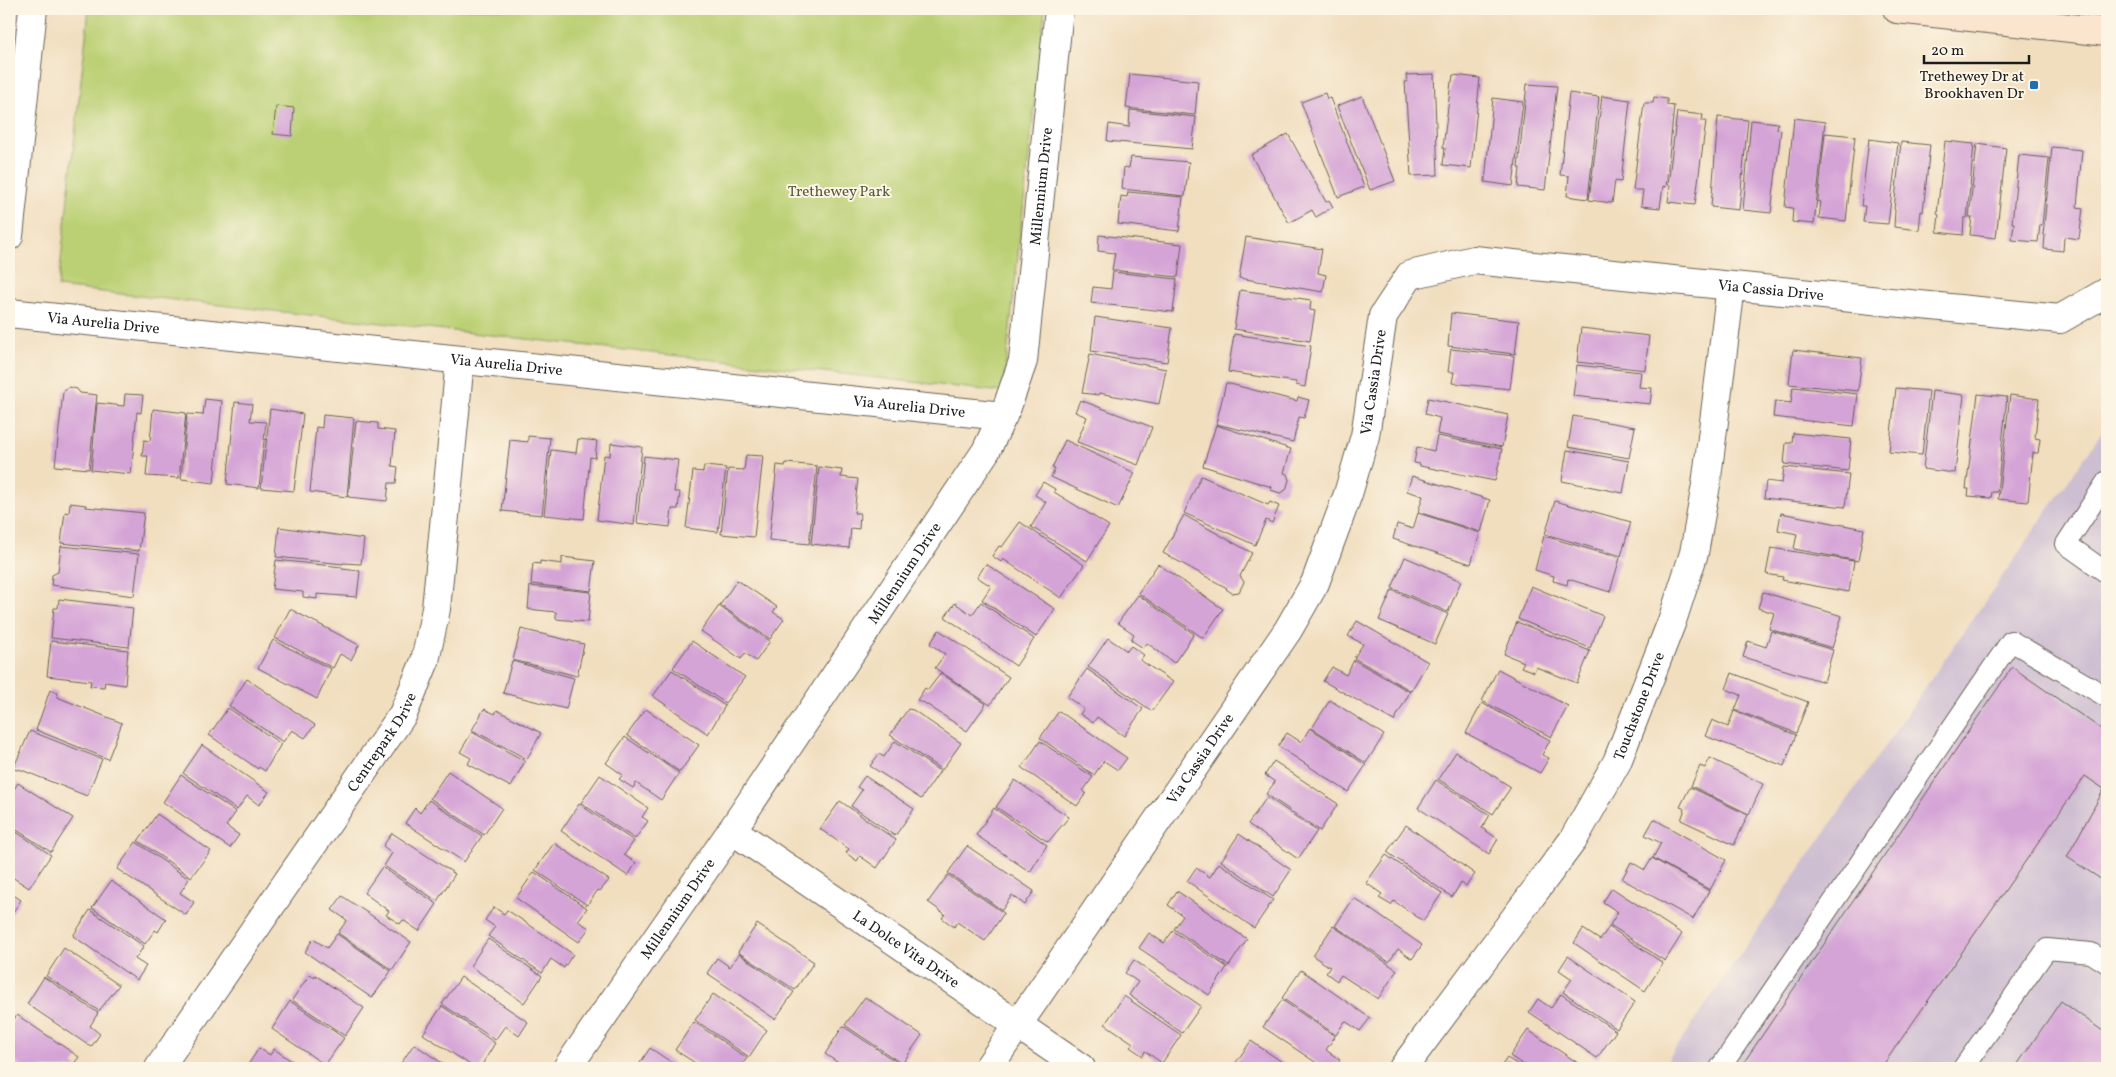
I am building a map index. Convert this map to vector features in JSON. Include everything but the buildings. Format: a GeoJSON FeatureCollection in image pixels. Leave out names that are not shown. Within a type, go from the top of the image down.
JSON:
{"type":"FeatureCollection","features":[{"type":"Feature","properties":{"kind":"main road"},"geometry":{"type":"LineString","coordinates":[[1897,9],[2107,32]]}},
{"type":"Feature","properties":{"kind":"street"},"geometry":{"type":"LineString","coordinates":[[9,236],[17,96],[33,9]]}},
{"type":"Feature","properties":{"kind":"street","name":"Millennium Drive"},"geometry":{"type":"LineString","coordinates":[[567,1068],[732,830],[986,451],[1003,416],[1023,361],[1059,9]]}},
{"type":"Feature","properties":{"kind":"street","name":"Via Cassia Drive"},"geometry":{"type":"LineString","coordinates":[[988,1068],[1288,630],[1315,583],[1348,494],[1365,436],[1383,316],[1410,275],[1474,260],[2060,319],[2107,292]]}},
{"type":"Feature","properties":{"kind":"street","name":"Touchstone Drive"},"geometry":{"type":"LineString","coordinates":[[1403,1068],[1573,840],[1617,762],[1672,621],[1694,553],[1706,485],[1731,286]]}},
{"type":"Feature","properties":{"kind":"street","name":"Via Aurelia Drive"},"geometry":{"type":"LineString","coordinates":[[9,313],[1003,416]]}},
{"type":"Feature","properties":{"kind":"street","name":"Centrepark Drive"},"geometry":{"type":"LineString","coordinates":[[159,1068],[403,714],[425,661],[436,609],[460,360]]}},
{"type":"Feature","properties":{"kind":"street","name":"La Dolce Vita Drive"},"geometry":{"type":"LineString","coordinates":[[732,830],[1081,1068]]}},
{"type":"Feature","properties":{"kind":"lane"},"geometry":{"type":"LineString","coordinates":[[2107,481],[2066,544],[2107,573]]}},
{"type":"Feature","properties":{"kind":"lane"},"geometry":{"type":"LineString","coordinates":[[1720,1068],[2011,641],[2107,697]]}},
{"type":"Feature","properties":{"kind":"lane"},"geometry":{"type":"LineString","coordinates":[[1963,1068],[2046,949],[2091,953],[2107,963]]}},
{"type":"Feature","properties":{"kind":"shaded area"},"geometry":{"type":"Polygon","coordinates":[[[2107,425],[2107,1068],[1662,1068],[2107,425]]]}},
{"type":"Feature","properties":{"kind":"green space","name":"Trethewey Park"},"geometry":{"type":"Polygon","coordinates":[[[89,9],[1045,9],[1003,392],[58,287],[89,9]]]}},
{"type":"Feature","properties":{"kind":"place","name":"Trethewey Dr at Brookhaven Dr"},"geometry":{"type":"Point","coordinates":[2034,85]}}]}
